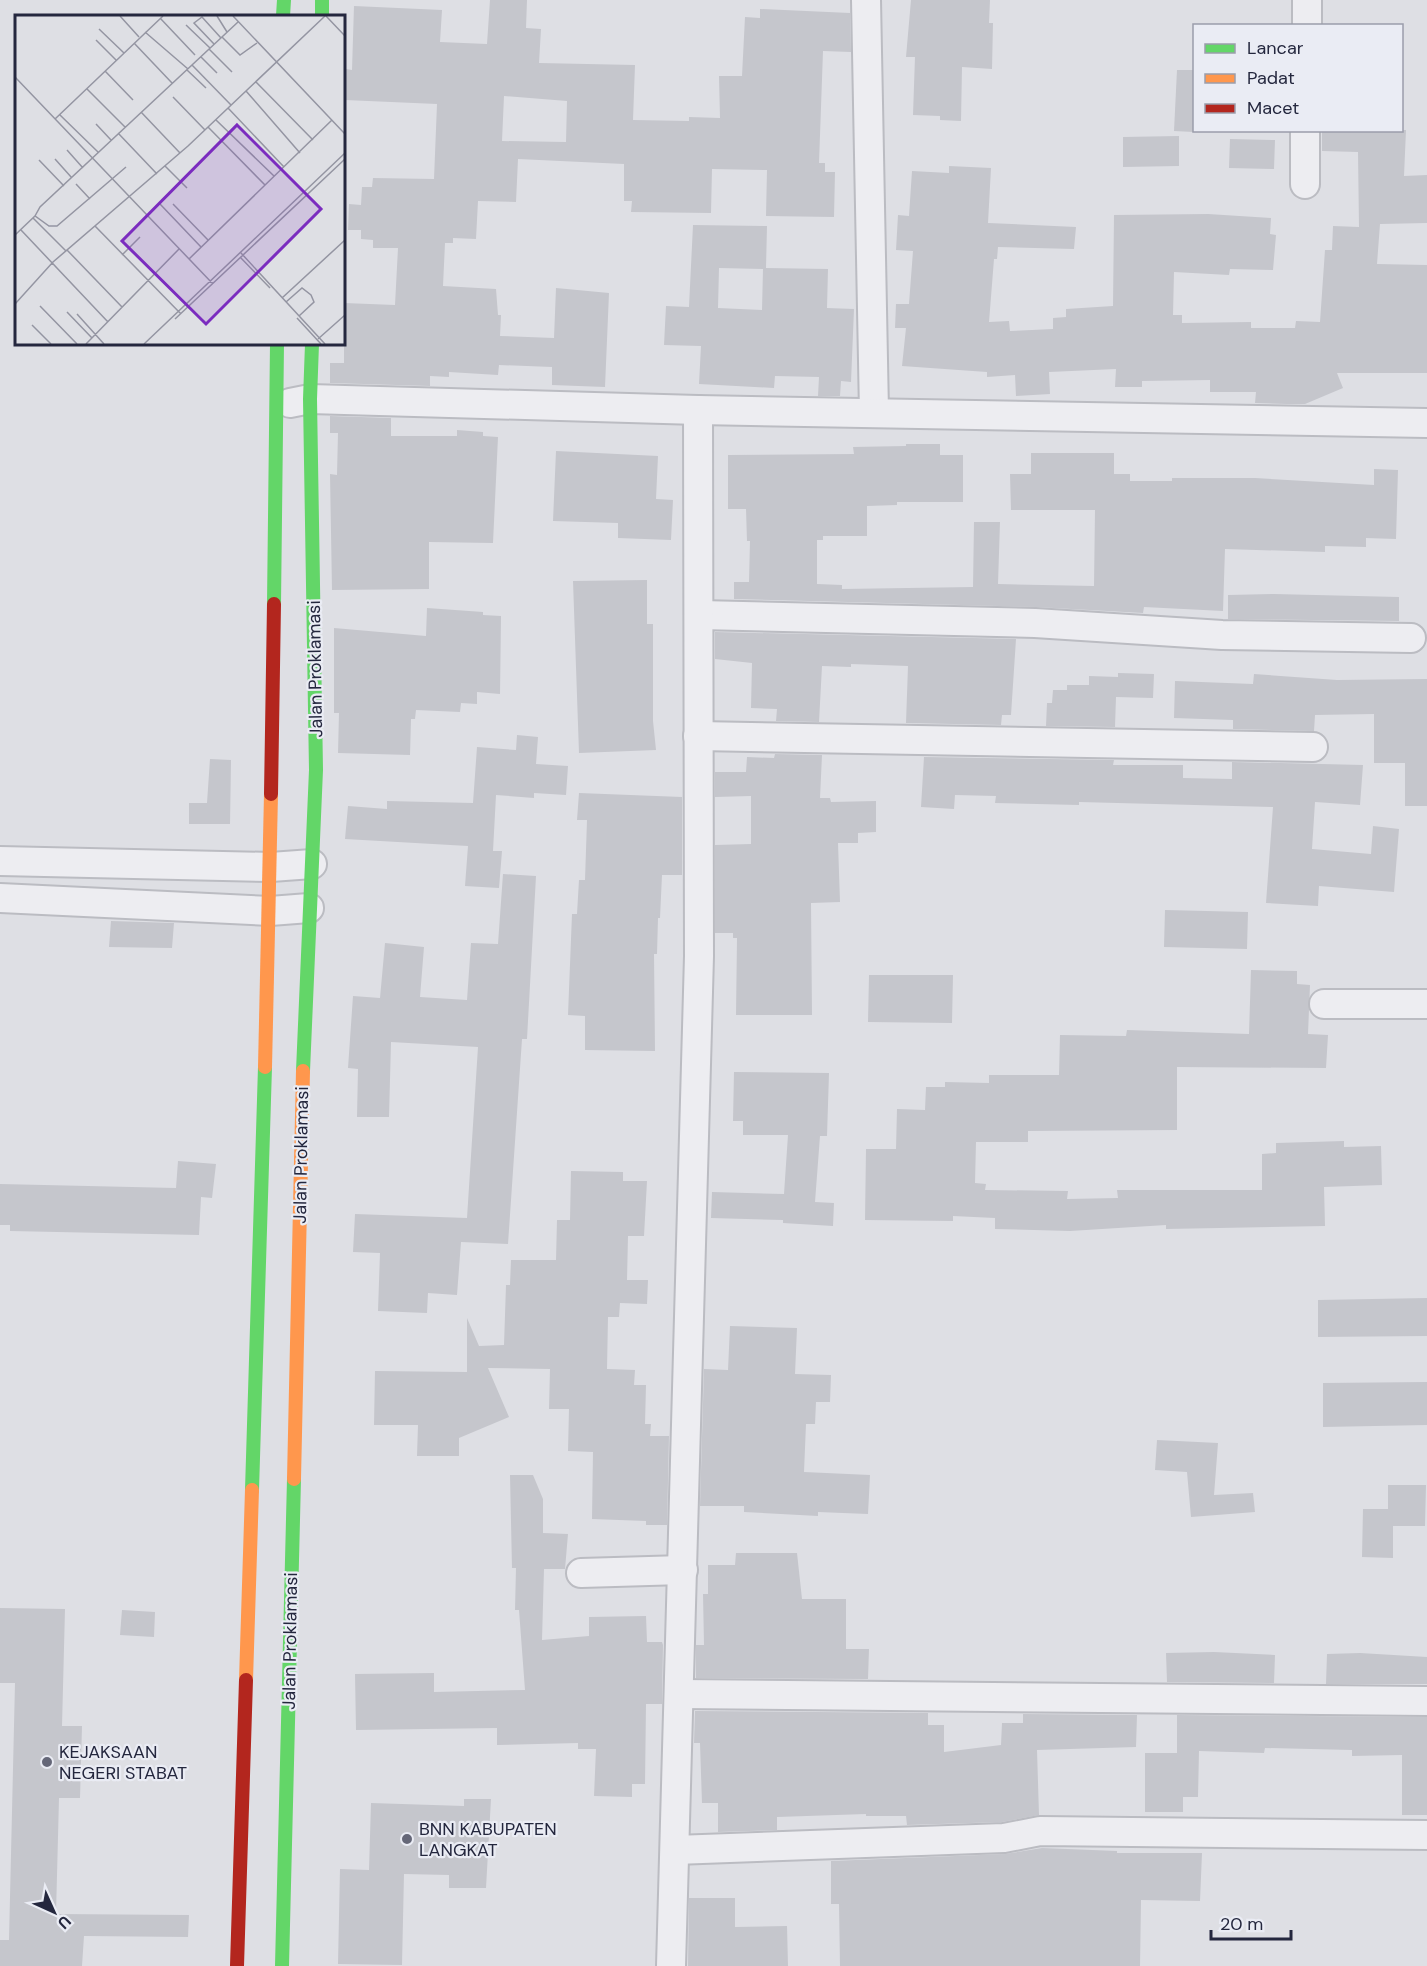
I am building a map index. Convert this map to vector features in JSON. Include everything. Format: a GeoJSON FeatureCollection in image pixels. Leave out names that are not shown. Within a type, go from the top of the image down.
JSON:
{"type":"FeatureCollection","features":[{"type":"Feature","properties":{"kind":"street"},"geometry":{"type":"LineString","coordinates":[[283,15],[284,0]]}},
{"type":"Feature","properties":{"kind":"street"},"geometry":{"type":"LineString","coordinates":[[866,0],[874,412]]}},
{"type":"Feature","properties":{"kind":"street"},"geometry":{"type":"LineString","coordinates":[[1307,0],[1307,24]]}},
{"type":"Feature","properties":{"kind":"street"},"geometry":{"type":"LineString","coordinates":[[1305,132],[1305,184]]}},
{"type":"Feature","properties":{"kind":"street","name":"Jalan Proklamasi"},"geometry":{"type":"LineString","coordinates":[[237,1966],[246,1853],[270,911],[277,345]]}},
{"type":"Feature","properties":{"kind":"street","name":"Jalan Proklamasi"},"geometry":{"type":"LineString","coordinates":[[282,1966],[279,1850],[309,909],[316,770],[310,399],[312,345]]}},
{"type":"Feature","properties":{"kind":"street"},"geometry":{"type":"LineString","coordinates":[[276,406],[310,399],[698,410],[1427,423]]}},
{"type":"Feature","properties":{"kind":"street"},"geometry":{"type":"LineString","coordinates":[[671,1966],[699,956],[698,410]]}},
{"type":"Feature","properties":{"kind":"street"},"geometry":{"type":"LineString","coordinates":[[700,615],[1035,623],[1222,634],[1411,638]]}},
{"type":"Feature","properties":{"kind":"street"},"geometry":{"type":"LineString","coordinates":[[698,736],[1313,747]]}},
{"type":"Feature","properties":{"kind":"street"},"geometry":{"type":"LineString","coordinates":[[0,861],[271,867],[312,864]]}},
{"type":"Feature","properties":{"kind":"street"},"geometry":{"type":"LineString","coordinates":[[0,898],[270,911],[309,909]]}},
{"type":"Feature","properties":{"kind":"street"},"geometry":{"type":"LineString","coordinates":[[1324,1004],[1427,1004]]}},
{"type":"Feature","properties":{"kind":"street"},"geometry":{"type":"LineString","coordinates":[[580,1573],[683,1570]]}},
{"type":"Feature","properties":{"kind":"street"},"geometry":{"type":"LineString","coordinates":[[680,1694],[1427,1701]]}},
{"type":"Feature","properties":{"kind":"street"},"geometry":{"type":"LineString","coordinates":[[675,1850],[1004,1838],[1040,1831],[1427,1835]]}},
{"type":"Feature","properties":{"kind":"building"},"geometry":{"type":"Polygon","coordinates":[[[490,0],[527,0],[526,28],[541,29],[539,63],[635,65],[633,120],[689,121],[689,117],[720,118],[719,76],[742,76],[745,17],[760,18],[760,9],[850,13],[851,52],[823,51],[819,163],[825,163],[825,172],[835,172],[834,217],[766,216],[767,170],[712,169],[711,213],[631,212],[632,201],[624,201],[624,164],[518,159],[516,202],[478,201],[476,239],[453,238],[453,243],[445,243],[443,286],[496,289],[498,315],[501,315],[500,336],[554,338],[556,288],[609,293],[605,387],[552,385],[552,367],[499,365],[498,375],[449,372],[449,377],[430,376],[430,386],[330,383],[330,363],[344,363],[345,303],[395,305],[398,248],[373,248],[373,240],[361,239],[361,230],[348,230],[349,204],[361,205],[362,187],[372,187],[373,178],[434,179],[437,104],[345,100],[346,69],[352,70],[354,6],[442,10],[440,42],[487,44],[490,0]],[[504,96],[502,141],[566,142],[567,101],[504,96]]]}},
{"type":"Feature","properties":{"kind":"building"},"geometry":{"type":"Polygon","coordinates":[[[911,0],[990,0],[989,23],[993,23],[992,69],[962,67],[961,121],[940,120],[940,116],[913,115],[915,57],[906,57],[911,0]]]}},
{"type":"Feature","properties":{"kind":"building"},"geometry":{"type":"Polygon","coordinates":[[[1177,70],[1193,70],[1193,132],[1174,131],[1177,70]]]}},
{"type":"Feature","properties":{"kind":"building"},"geometry":{"type":"Polygon","coordinates":[[[1406,130],[1404,176],[1427,175],[1427,223],[1380,224],[1377,264],[1427,265],[1427,373],[1337,373],[1343,388],[1305,404],[1287,404],[1255,403],[1256,392],[1210,392],[1210,380],[1142,381],[1142,387],[1115,387],[1116,369],[1049,372],[1050,394],[1016,396],[1015,375],[987,377],[987,372],[902,366],[906,328],[895,328],[896,304],[909,304],[913,251],[896,250],[898,215],[909,216],[912,171],[949,173],[949,166],[991,168],[988,223],[1076,227],[1074,249],[998,247],[997,259],[994,259],[989,322],[1009,321],[1010,331],[1053,329],[1053,318],[1066,317],[1066,309],[1113,306],[1114,215],[1208,214],[1271,218],[1270,234],[1276,235],[1273,270],[1230,269],[1229,275],[1174,272],[1173,315],[1182,315],[1182,323],[1251,322],[1251,328],[1295,328],[1296,321],[1320,322],[1325,250],[1332,250],[1333,226],[1359,227],[1358,152],[1322,151],[1322,132],[1403,132],[1406,130]]]}},
{"type":"Feature","properties":{"kind":"building"},"geometry":{"type":"Polygon","coordinates":[[[1179,136],[1179,166],[1123,167],[1123,137],[1179,136]]]}},
{"type":"Feature","properties":{"kind":"building"},"geometry":{"type":"Polygon","coordinates":[[[1230,139],[1275,140],[1274,169],[1229,168],[1230,139]]]}},
{"type":"Feature","properties":{"kind":"building"},"geometry":{"type":"Polygon","coordinates":[[[693,225],[767,226],[766,268],[828,269],[827,308],[854,309],[851,382],[841,381],[840,396],[818,396],[819,377],[775,376],[774,388],[699,384],[701,346],[664,345],[666,306],[689,307],[693,225]],[[719,268],[718,308],[762,310],[763,269],[719,268]]]}},
{"type":"Feature","properties":{"kind":"building"},"geometry":{"type":"Polygon","coordinates":[[[330,416],[391,418],[391,436],[457,436],[457,430],[483,432],[483,436],[498,437],[493,543],[429,542],[429,589],[332,590],[330,474],[337,475],[338,433],[330,433],[330,416]]]}},
{"type":"Feature","properties":{"kind":"building"},"geometry":{"type":"Polygon","coordinates":[[[906,444],[940,444],[940,455],[963,455],[963,502],[897,502],[897,505],[867,506],[867,536],[823,536],[823,540],[817,540],[817,584],[842,585],[842,589],[973,587],[974,522],[1000,522],[998,584],[1094,586],[1095,510],[1011,510],[1010,474],[1031,474],[1031,453],[1114,453],[1114,474],[1130,474],[1130,481],[1172,481],[1172,478],[1255,478],[1374,485],[1374,469],[1398,470],[1396,539],[1366,538],[1366,547],[1325,546],[1325,552],[1225,549],[1223,611],[1144,607],[1143,613],[1036,607],[734,599],[734,582],[749,582],[750,541],[747,541],[746,509],[728,509],[728,455],[854,454],[853,447],[906,446],[906,444]]]}},
{"type":"Feature","properties":{"kind":"building"},"geometry":{"type":"Polygon","coordinates":[[[556,451],[658,456],[656,499],[673,500],[671,540],[618,538],[618,523],[553,521],[556,451]]]}},
{"type":"Feature","properties":{"kind":"building"},"geometry":{"type":"Polygon","coordinates":[[[647,580],[647,624],[653,624],[653,721],[656,750],[579,753],[573,581],[647,580]]]}},
{"type":"Feature","properties":{"kind":"building"},"geometry":{"type":"Polygon","coordinates":[[[1228,595],[1399,597],[1399,621],[1228,619],[1228,595]]]}},
{"type":"Feature","properties":{"kind":"building"},"geometry":{"type":"Polygon","coordinates":[[[427,608],[483,612],[483,615],[501,616],[500,694],[477,692],[477,704],[461,703],[460,712],[416,710],[415,719],[411,719],[410,755],[338,753],[339,713],[334,713],[334,628],[426,636],[427,608]]]}},
{"type":"Feature","properties":{"kind":"building"},"geometry":{"type":"Polygon","coordinates":[[[715,632],[1016,639],[1011,715],[1002,715],[1001,725],[906,723],[908,666],[851,664],[851,667],[822,666],[819,722],[776,721],[777,709],[751,708],[752,663],[715,659],[715,632]]]}},
{"type":"Feature","properties":{"kind":"building"},"geometry":{"type":"Polygon","coordinates":[[[1118,673],[1154,674],[1153,698],[1116,697],[1115,727],[1046,726],[1047,703],[1052,703],[1053,690],[1067,690],[1067,685],[1089,685],[1089,676],[1118,677],[1118,673]]]}},
{"type":"Feature","properties":{"kind":"building"},"geometry":{"type":"Polygon","coordinates":[[[1254,674],[1337,680],[1427,679],[1427,806],[1405,806],[1405,763],[1374,763],[1374,714],[1315,715],[1314,731],[1233,729],[1233,720],[1174,718],[1175,681],[1253,684],[1254,674]]]}},
{"type":"Feature","properties":{"kind":"building"},"geometry":{"type":"Polygon","coordinates":[[[517,735],[538,737],[536,764],[568,766],[566,795],[534,793],[534,798],[496,795],[493,851],[502,851],[499,888],[465,886],[468,846],[345,839],[348,806],[387,809],[387,801],[473,803],[477,747],[516,750],[517,735]]]}},
{"type":"Feature","properties":{"kind":"building"},"geometry":{"type":"Polygon","coordinates":[[[775,754],[822,755],[820,798],[830,798],[831,802],[876,801],[876,832],[858,833],[858,843],[838,843],[840,902],[811,903],[812,1015],[736,1015],[737,938],[733,938],[733,933],[715,933],[715,845],[751,844],[751,796],[715,797],[715,772],[746,772],[747,757],[774,758],[775,754]]]}},
{"type":"Feature","properties":{"kind":"building"},"geometry":{"type":"Polygon","coordinates":[[[924,757],[1114,760],[1113,765],[1183,765],[1183,778],[1232,779],[1232,762],[1363,765],[1360,805],[1315,802],[1312,849],[1371,854],[1373,826],[1399,829],[1394,892],[1319,886],[1318,906],[1266,903],[1273,807],[1079,802],[1079,805],[995,803],[996,796],[955,795],[954,809],[921,807],[924,757]]]}},
{"type":"Feature","properties":{"kind":"building"},"geometry":{"type":"Polygon","coordinates":[[[210,759],[231,760],[230,824],[189,824],[189,803],[207,803],[210,759]]]}},
{"type":"Feature","properties":{"kind":"building"},"geometry":{"type":"Polygon","coordinates":[[[579,793],[682,797],[682,875],[662,875],[657,954],[654,954],[655,1051],[585,1050],[585,1016],[568,1015],[572,914],[577,914],[579,880],[585,880],[587,820],[577,820],[579,793]]]}},
{"type":"Feature","properties":{"kind":"building"},"geometry":{"type":"Polygon","coordinates":[[[503,874],[536,876],[527,1039],[522,1039],[508,1244],[461,1242],[457,1295],[428,1293],[427,1313],[378,1311],[380,1253],[353,1252],[355,1214],[467,1218],[478,1047],[391,1042],[389,1117],[357,1117],[358,1069],[348,1068],[353,996],[380,998],[385,943],[424,947],[420,997],[467,1000],[471,943],[498,944],[503,874]]]}},
{"type":"Feature","properties":{"kind":"building"},"geometry":{"type":"Polygon","coordinates":[[[1165,910],[1248,912],[1247,949],[1164,947],[1165,910]]]}},
{"type":"Feature","properties":{"kind":"building"},"geometry":{"type":"Polygon","coordinates":[[[111,921],[174,923],[172,948],[109,947],[111,921]]]}},
{"type":"Feature","properties":{"kind":"building"},"geometry":{"type":"Polygon","coordinates":[[[1251,970],[1297,971],[1297,984],[1310,985],[1308,1034],[1328,1035],[1326,1068],[1177,1067],[1177,1130],[1028,1131],[1028,1142],[976,1142],[975,1183],[986,1184],[985,1190],[1068,1191],[1067,1199],[1118,1198],[1117,1190],[1262,1190],[1262,1154],[1276,1153],[1276,1143],[1344,1141],[1344,1147],[1381,1146],[1382,1185],[1324,1187],[1325,1226],[1166,1229],[1166,1225],[1070,1231],[995,1229],[995,1218],[953,1216],[953,1221],[865,1220],[866,1149],[896,1149],[897,1109],[925,1110],[926,1087],[945,1087],[945,1082],[989,1083],[989,1075],[1059,1075],[1060,1035],[1126,1036],[1127,1030],[1249,1034],[1251,970]]]}},
{"type":"Feature","properties":{"kind":"building"},"geometry":{"type":"Polygon","coordinates":[[[869,975],[953,975],[952,1023],[868,1022],[869,975]]]}},
{"type":"Feature","properties":{"kind":"building"},"geometry":{"type":"Polygon","coordinates":[[[734,1072],[829,1073],[827,1136],[820,1136],[815,1202],[834,1203],[833,1226],[783,1223],[783,1220],[711,1218],[712,1192],[784,1194],[788,1135],[743,1135],[743,1121],[733,1121],[734,1072]]]}},
{"type":"Feature","properties":{"kind":"building"},"geometry":{"type":"Polygon","coordinates":[[[178,1161],[216,1164],[212,1198],[201,1197],[199,1235],[10,1231],[10,1225],[0,1225],[0,1184],[176,1188],[178,1161]]]}},
{"type":"Feature","properties":{"kind":"building"},"geometry":{"type":"Polygon","coordinates":[[[571,1171],[623,1172],[623,1181],[647,1181],[644,1236],[628,1236],[627,1280],[648,1280],[647,1304],[620,1303],[619,1317],[608,1317],[607,1369],[635,1370],[634,1385],[646,1385],[645,1424],[651,1424],[650,1436],[669,1436],[667,1525],[646,1525],[646,1521],[592,1519],[593,1452],[568,1451],[569,1409],[549,1409],[550,1369],[488,1368],[509,1417],[459,1438],[459,1456],[417,1456],[418,1425],[374,1425],[375,1371],[467,1372],[467,1318],[479,1346],[504,1345],[506,1285],[510,1285],[511,1260],[556,1260],[557,1220],[570,1220],[571,1171]]]}},
{"type":"Feature","properties":{"kind":"building"},"geometry":{"type":"Polygon","coordinates":[[[1427,1298],[1427,1336],[1318,1337],[1318,1300],[1427,1298]]]}},
{"type":"Feature","properties":{"kind":"building"},"geometry":{"type":"Polygon","coordinates":[[[730,1326],[797,1328],[795,1374],[831,1375],[830,1402],[816,1402],[815,1424],[806,1424],[804,1472],[870,1475],[868,1514],[818,1512],[818,1516],[744,1512],[744,1506],[700,1506],[704,1369],[728,1370],[730,1326]]]}},
{"type":"Feature","properties":{"kind":"building"},"geometry":{"type":"Polygon","coordinates":[[[1427,1382],[1427,1425],[1323,1427],[1323,1383],[1427,1382]]]}},
{"type":"Feature","properties":{"kind":"building"},"geometry":{"type":"Polygon","coordinates":[[[1157,1440],[1218,1443],[1214,1495],[1253,1493],[1255,1512],[1191,1517],[1187,1472],[1155,1470],[1157,1440]]]}},
{"type":"Feature","properties":{"kind":"building"},"geometry":{"type":"Polygon","coordinates":[[[510,1475],[533,1475],[543,1499],[543,1533],[568,1534],[565,1569],[544,1569],[542,1640],[589,1636],[589,1617],[646,1616],[647,1642],[662,1642],[662,1704],[646,1704],[645,1784],[632,1784],[632,1797],[594,1796],[596,1749],[578,1749],[578,1743],[497,1745],[497,1728],[356,1730],[355,1674],[434,1673],[434,1692],[525,1690],[519,1610],[515,1610],[516,1568],[512,1568],[510,1475]]]}},
{"type":"Feature","properties":{"kind":"building"},"geometry":{"type":"Polygon","coordinates":[[[1388,1485],[1426,1485],[1425,1526],[1393,1526],[1393,1558],[1362,1557],[1363,1509],[1388,1509],[1388,1485]]]}},
{"type":"Feature","properties":{"kind":"building"},"geometry":{"type":"Polygon","coordinates":[[[736,1553],[797,1553],[802,1599],[846,1599],[846,1649],[869,1649],[868,1679],[696,1678],[696,1645],[704,1645],[703,1594],[708,1594],[708,1565],[735,1565],[736,1553]]]}},
{"type":"Feature","properties":{"kind":"building","name":"KEJAKSAAN NEGERI STABAT"},"geometry":{"type":"Polygon","coordinates":[[[0,1608],[65,1609],[62,1726],[82,1726],[80,1798],[59,1798],[56,1914],[189,1915],[188,1937],[84,1936],[82,1966],[0,1966],[0,1940],[9,1940],[15,1683],[0,1683],[0,1608]]]}},
{"type":"Feature","properties":{"kind":"building"},"geometry":{"type":"Polygon","coordinates":[[[122,1610],[155,1612],[154,1637],[120,1635],[122,1610]]]}},
{"type":"Feature","properties":{"kind":"building"},"geometry":{"type":"Polygon","coordinates":[[[1214,1652],[1275,1655],[1274,1683],[1167,1682],[1166,1653],[1214,1652]]]}},
{"type":"Feature","properties":{"kind":"building"},"geometry":{"type":"Polygon","coordinates":[[[1360,1653],[1427,1657],[1427,1684],[1326,1684],[1327,1654],[1360,1653]]]}},
{"type":"Feature","properties":{"kind":"building"},"geometry":{"type":"Polygon","coordinates":[[[695,1711],[928,1713],[928,1725],[944,1725],[944,1752],[1001,1745],[1002,1723],[1023,1723],[1023,1714],[1137,1715],[1136,1747],[1037,1750],[1039,1815],[1002,1822],[907,1825],[906,1816],[866,1816],[866,1814],[777,1817],[777,1830],[718,1832],[718,1803],[702,1803],[700,1743],[694,1743],[695,1711]]]}},
{"type":"Feature","properties":{"kind":"building"},"geometry":{"type":"Polygon","coordinates":[[[1177,1715],[1427,1717],[1427,1815],[1402,1815],[1402,1755],[1352,1756],[1352,1750],[1265,1748],[1264,1753],[1199,1751],[1198,1797],[1183,1797],[1183,1812],[1145,1812],[1145,1753],[1177,1753],[1177,1715]]]}},
{"type":"Feature","properties":{"kind":"building"},"geometry":{"type":"Polygon","coordinates":[[[464,1799],[491,1799],[486,1888],[449,1888],[449,1875],[404,1874],[402,1965],[338,1964],[340,1869],[369,1870],[371,1803],[464,1806],[464,1799]]]}},
{"type":"Feature","properties":{"kind":"building"},"geometry":{"type":"Polygon","coordinates":[[[1042,1848],[1117,1851],[1117,1853],[1202,1853],[1200,1901],[1141,1900],[1140,1966],[840,1966],[839,1904],[831,1904],[831,1861],[1005,1854],[1042,1848]]]}},
{"type":"Feature","properties":{"kind":"building"},"geometry":{"type":"Polygon","coordinates":[[[689,1898],[735,1898],[735,1927],[787,1926],[788,1966],[688,1966],[689,1898]]]}},
{"type":"Feature","properties":{"kind":"traffic: fast"},"geometry":{"type":"LineString","coordinates":[[283,15],[284,0]]}},
{"type":"Feature","properties":{"kind":"traffic: fast"},"geometry":{"type":"LineString","coordinates":[[322,0],[322,15]]}},
{"type":"Feature","properties":{"kind":"traffic: fast"},"geometry":{"type":"LineString","coordinates":[[274,604],[277,345]]}},
{"type":"Feature","properties":{"kind":"traffic: fast"},"geometry":{"type":"LineString","coordinates":[[303,1071],[316,770],[310,399],[312,345]]}},
{"type":"Feature","properties":{"kind":"traffic: fast"},"geometry":{"type":"LineString","coordinates":[[252,1490],[265,1067]]}},
{"type":"Feature","properties":{"kind":"traffic: fast"},"geometry":{"type":"LineString","coordinates":[[282,1966],[294,1479]]}},
{"type":"Feature","properties":{"kind":"traffic: slow"},"geometry":{"type":"LineString","coordinates":[[265,1067],[271,794]]}},
{"type":"Feature","properties":{"kind":"traffic: slow"},"geometry":{"type":"LineString","coordinates":[[294,1479],[303,1071]]}},
{"type":"Feature","properties":{"kind":"traffic: slow"},"geometry":{"type":"LineString","coordinates":[[246,1680],[252,1490]]}},
{"type":"Feature","properties":{"kind":"traffic: jam"},"geometry":{"type":"LineString","coordinates":[[271,794],[274,604]]}},
{"type":"Feature","properties":{"kind":"traffic: jam"},"geometry":{"type":"LineString","coordinates":[[237,1966],[246,1680]]}},
{"type":"Feature","properties":{"kind":"place","name":"KEJAKSAAN NEGERI STABAT"},"geometry":{"type":"Point","coordinates":[47,1762]}},
{"type":"Feature","properties":{"kind":"place","name":"BNN KABUPATEN LANGKAT"},"geometry":{"type":"Point","coordinates":[407,1839]}}]}
